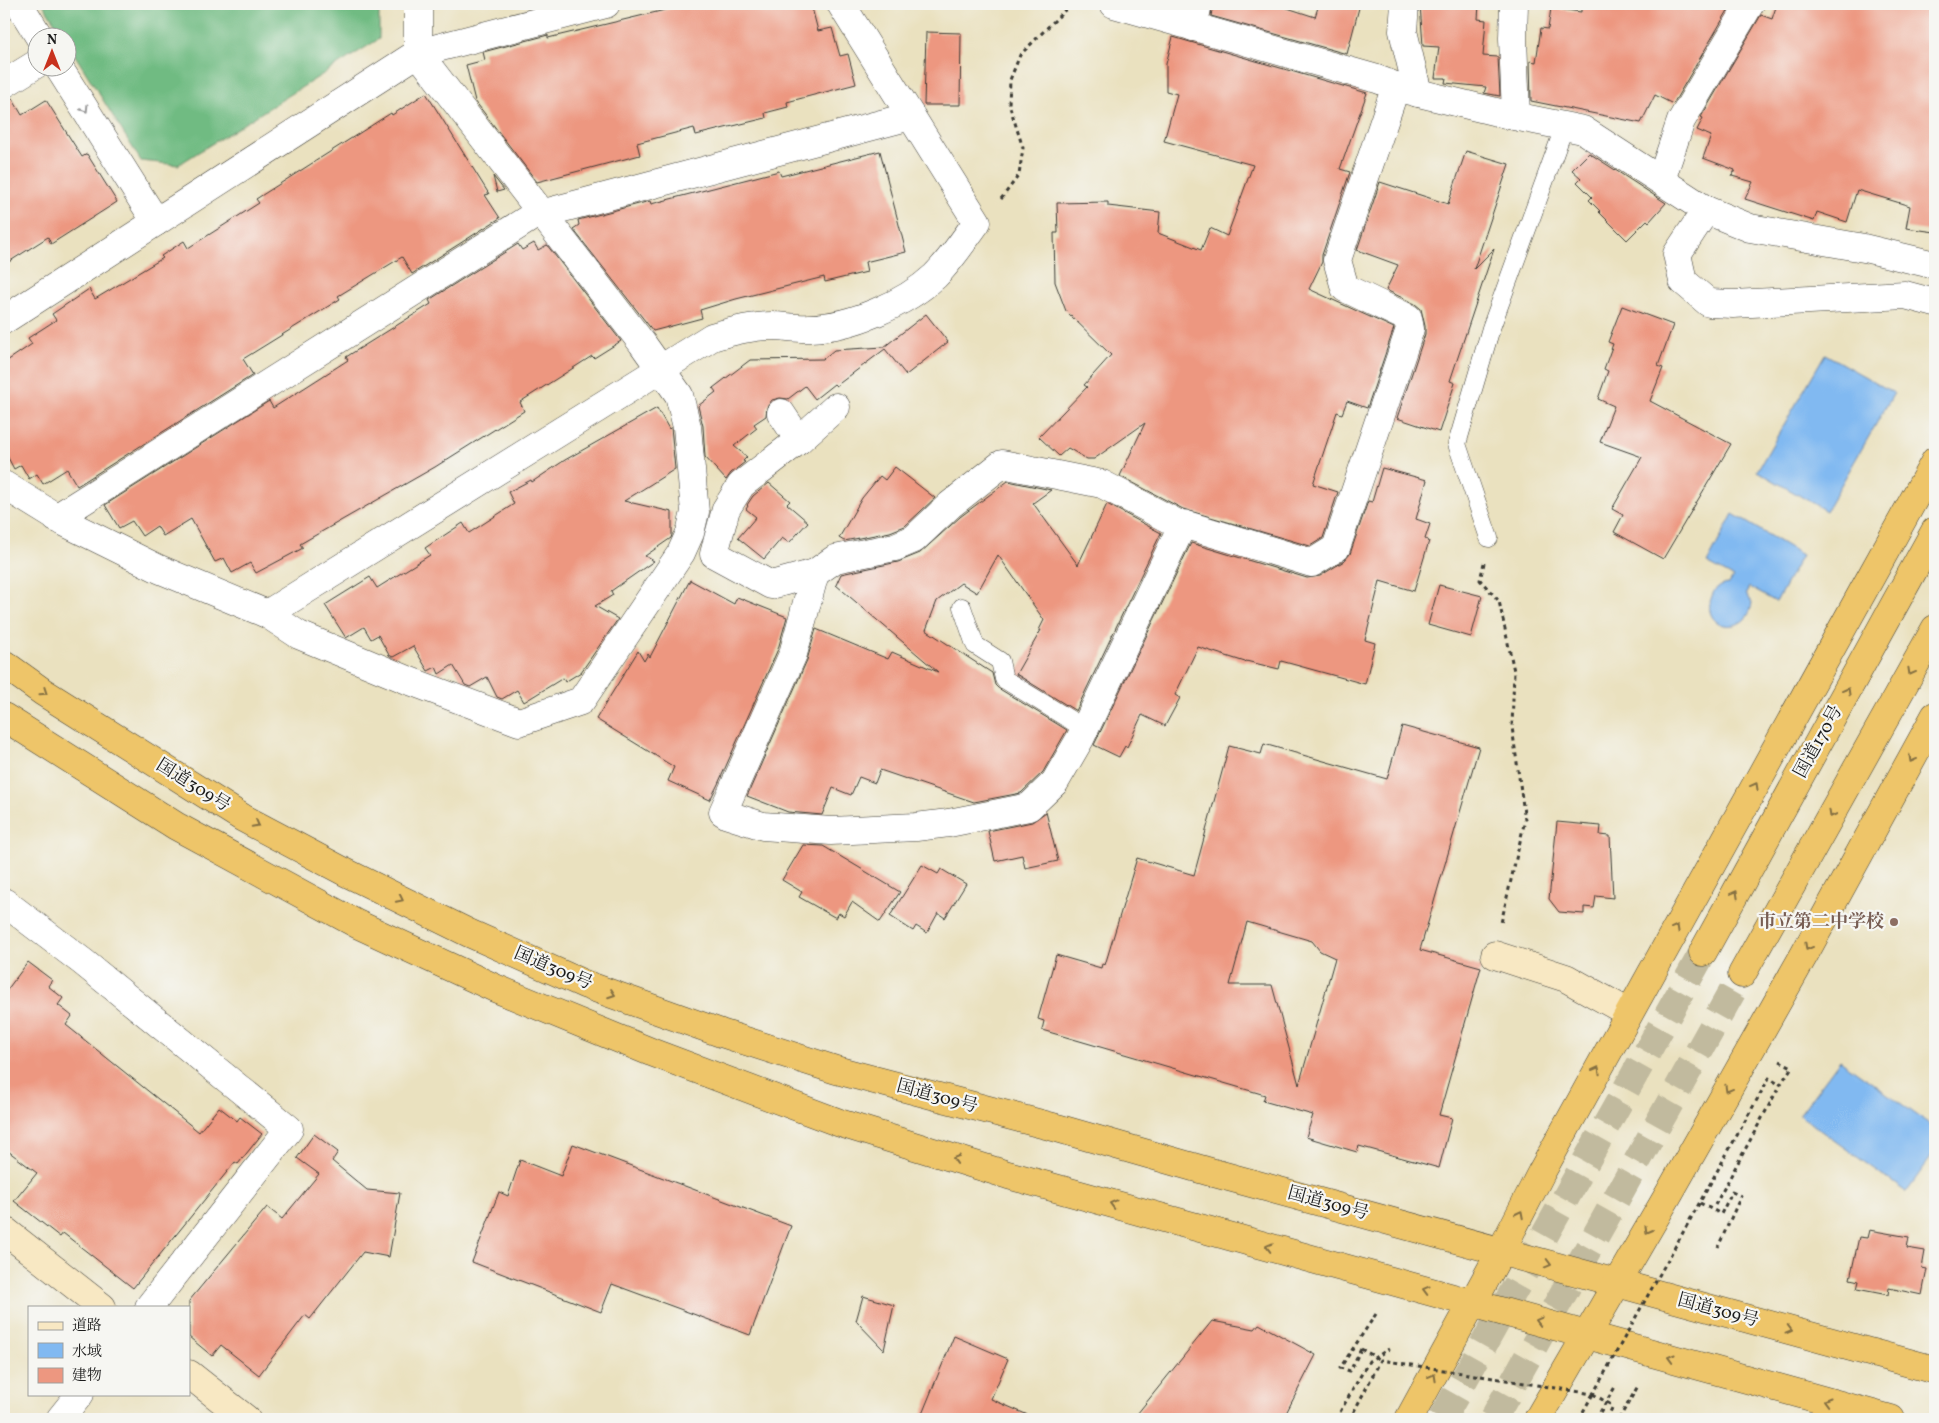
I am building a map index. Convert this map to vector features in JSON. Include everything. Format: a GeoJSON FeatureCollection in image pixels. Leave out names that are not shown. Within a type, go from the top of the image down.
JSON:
{"type":"FeatureCollection","features":[{"type":"Feature","properties":{"kind":"highway"},"geometry":{"type":"LineString","coordinates":[[1409,1419],[1501,1251],[1541,1173],[1935,461]]}},
{"type":"Feature","properties":{"kind":"highway","name":"国道170号"},"geometry":{"type":"LineString","coordinates":[[1703,952],[1935,531]]}},
{"type":"Feature","properties":{"kind":"highway"},"geometry":{"type":"LineString","coordinates":[[1742,974],[1935,629]]}},
{"type":"Feature","properties":{"kind":"highway","name":"国道309号"},"geometry":{"type":"LineString","coordinates":[[4,664],[42,692],[243,818],[345,872],[460,928],[584,984],[721,1033],[836,1070],[1057,1128],[1214,1173],[1935,1370]]}},
{"type":"Feature","properties":{"kind":"highway"},"geometry":{"type":"LineString","coordinates":[[1538,1419],[1799,964],[1935,716]]}},
{"type":"Feature","properties":{"kind":"highway"},"geometry":{"type":"LineString","coordinates":[[4,717],[176,826],[357,924],[495,988],[651,1052],[840,1123],[989,1169],[1891,1419]]}},
{"type":"Feature","properties":{"kind":"street"},"geometry":{"type":"LineString","coordinates":[[19,4],[34,28]]}},
{"type":"Feature","properties":{"kind":"street"},"geometry":{"type":"LineString","coordinates":[[4,485],[56,518],[159,569],[267,614],[299,636],[519,722],[581,701],[680,553],[690,533],[695,512],[687,427],[679,395],[661,369],[418,53],[418,4]]}},
{"type":"Feature","properties":{"kind":"street"},"geometry":{"type":"LineString","coordinates":[[4,320],[418,53],[606,4]]}},
{"type":"Feature","properties":{"kind":"street"},"geometry":{"type":"LineString","coordinates":[[267,614],[712,337],[735,330],[771,326],[810,328],[843,323],[876,312],[907,296],[934,276],[958,249],[977,222],[841,4]]}},
{"type":"Feature","properties":{"kind":"street"},"geometry":{"type":"LineString","coordinates":[[1114,4],[1195,15],[1407,89],[1516,116],[1584,130],[1706,210],[1750,228],[1864,248],[1935,264]]}},
{"type":"Feature","properties":{"kind":"street"},"geometry":{"type":"LineString","coordinates":[[836,407],[799,440],[741,485],[726,509],[714,554],[771,585],[815,573],[835,559],[895,547],[914,539],[950,505],[1002,464],[1102,484],[1182,526],[1183,524],[1312,563],[1336,548],[1410,329],[1408,318],[1345,288],[1337,260],[1407,89],[1404,31],[1405,4]]}},
{"type":"Feature","properties":{"kind":"street"},"geometry":{"type":"LineString","coordinates":[[1514,4],[1513,38],[1516,116]]}},
{"type":"Feature","properties":{"kind":"street"},"geometry":{"type":"LineString","coordinates":[[1661,180],[1682,121],[1750,4]]}},
{"type":"Feature","properties":{"kind":"street"},"geometry":{"type":"LineString","coordinates":[[4,84],[28,69]]}},
{"type":"Feature","properties":{"kind":"street"},"geometry":{"type":"LineString","coordinates":[[65,78],[156,222]]}},
{"type":"Feature","properties":{"kind":"street"},"geometry":{"type":"LineString","coordinates":[[56,518],[533,216],[912,116]]}},
{"type":"Feature","properties":{"kind":"street"},"geometry":{"type":"LineString","coordinates":[[1706,210],[1677,254],[1683,281],[1709,303],[1733,304],[1905,295],[1935,303]]}},
{"type":"Feature","properties":{"kind":"street"},"geometry":{"type":"LineString","coordinates":[[781,413],[799,440]]}},
{"type":"Feature","properties":{"kind":"street"},"geometry":{"type":"LineString","coordinates":[[692,522],[721,529]]}},
{"type":"Feature","properties":{"kind":"street"},"geometry":{"type":"LineString","coordinates":[[815,573],[793,654],[723,812],[764,826],[831,831],[916,827],[949,823],[1029,806],[1055,782],[1085,729],[1182,526]]}},
{"type":"Feature","properties":{"kind":"street"},"geometry":{"type":"LineString","coordinates":[[4,902],[83,962],[288,1129],[149,1306]]}},
{"type":"Feature","properties":{"kind":"street"},"geometry":{"type":"LineString","coordinates":[[1495,955],[1566,978],[1629,1013]]}},
{"type":"Feature","properties":{"kind":"street"},"geometry":{"type":"LineString","coordinates":[[4,1230],[101,1306]]}},
{"type":"Feature","properties":{"kind":"street"},"geometry":{"type":"LineString","coordinates":[[190,1375],[246,1419]]}},
{"type":"Feature","properties":{"kind":"street"},"geometry":{"type":"LineString","coordinates":[[60,1419],[78,1396]]}},
{"type":"Feature","properties":{"kind":"lane"},"geometry":{"type":"LineString","coordinates":[[1489,538],[1457,444],[1491,328],[1565,125]]}},
{"type":"Feature","properties":{"kind":"lane"},"geometry":{"type":"LineString","coordinates":[[962,607],[975,645],[1000,661],[1004,679],[1085,729]]}},
{"type":"Feature","properties":{"kind":"path"},"geometry":{"type":"LineString","coordinates":[[977,222],[994,208],[1019,176],[1023,148],[1008,104],[1010,80],[1020,55],[1065,10],[1080,4]]}},
{"type":"Feature","properties":{"kind":"path"},"geometry":{"type":"LineString","coordinates":[[1489,538],[1480,580],[1499,601],[1514,671],[1512,727],[1525,820],[1495,955]]}},
{"type":"Feature","properties":{"kind":"path"},"geometry":{"type":"LineString","coordinates":[[1715,1205],[1780,1085],[1792,1067],[1778,1060]]}},
{"type":"Feature","properties":{"kind":"path"},"geometry":{"type":"LineString","coordinates":[[1579,1419],[1698,1202],[1769,1078],[1780,1085]]}},
{"type":"Feature","properties":{"kind":"path"},"geometry":{"type":"LineString","coordinates":[[1698,1202],[1721,1214],[1732,1192],[1741,1196],[1718,1247]]}},
{"type":"Feature","properties":{"kind":"path"},"geometry":{"type":"LineString","coordinates":[[1376,1314],[1340,1368],[1350,1371],[1361,1349],[1381,1360],[1593,1394],[1612,1406],[1607,1419]]}},
{"type":"Feature","properties":{"kind":"path"},"geometry":{"type":"LineString","coordinates":[[1336,1419],[1368,1361],[1389,1349]]}},
{"type":"Feature","properties":{"kind":"path"},"geometry":{"type":"LineString","coordinates":[[1350,1419],[1381,1360]]}},
{"type":"Feature","properties":{"kind":"path"},"geometry":{"type":"LineString","coordinates":[[1618,1419],[1638,1386]]}},
{"type":"Feature","properties":{"kind":"path"},"geometry":{"type":"LineString","coordinates":[[1596,1419],[1615,1387]]}},
{"type":"Feature","properties":{"kind":"green space"},"geometry":{"type":"Polygon","coordinates":[[[43,4],[379,4],[379,39],[178,165],[141,161],[78,60],[78,28],[58,28],[43,4]]]}},
{"type":"Feature","properties":{"kind":"water"},"geometry":{"type":"Polygon","coordinates":[[[1825,354],[1894,393],[1826,511],[1757,471],[1825,354]]]}},
{"type":"Feature","properties":{"kind":"water"},"geometry":{"type":"Polygon","coordinates":[[[1733,514],[1802,555],[1776,602],[1749,587],[1746,594],[1752,602],[1749,613],[1743,621],[1734,625],[1726,625],[1718,622],[1712,616],[1710,607],[1715,590],[1720,586],[1729,584],[1733,577],[1707,563],[1733,514]]]}},
{"type":"Feature","properties":{"kind":"water"},"geometry":{"type":"Polygon","coordinates":[[[1840,1060],[1935,1128],[1935,1152],[1906,1192],[1799,1115],[1840,1060]]]}},
{"type":"Feature","properties":{"kind":"building"},"geometry":{"type":"Polygon","coordinates":[[[690,4],[811,4],[818,31],[832,28],[840,56],[848,54],[856,84],[787,102],[788,107],[765,113],[766,118],[696,135],[694,128],[637,143],[640,155],[537,182],[475,101],[466,65],[485,60],[483,52],[548,35],[548,38],[690,4]]]}},
{"type":"Feature","properties":{"kind":"building"},"geometry":{"type":"Polygon","coordinates":[[[1213,4],[1275,4],[1315,17],[1319,4],[1360,4],[1347,54],[1211,16],[1213,4]]]}},
{"type":"Feature","properties":{"kind":"building"},"geometry":{"type":"Polygon","coordinates":[[[1420,4],[1479,4],[1478,19],[1486,20],[1483,56],[1498,57],[1500,96],[1484,93],[1486,87],[1445,83],[1446,78],[1435,78],[1439,47],[1423,46],[1420,4]]]}},
{"type":"Feature","properties":{"kind":"building"},"geometry":{"type":"Polygon","coordinates":[[[1581,4],[1723,4],[1730,7],[1673,104],[1655,95],[1641,123],[1531,101],[1530,61],[1536,62],[1541,28],[1548,29],[1551,8],[1581,12],[1581,4]]]}},
{"type":"Feature","properties":{"kind":"building"},"geometry":{"type":"Polygon","coordinates":[[[1777,4],[1935,4],[1935,232],[1906,228],[1910,206],[1857,190],[1847,222],[1817,212],[1814,221],[1745,199],[1753,182],[1732,176],[1735,170],[1703,158],[1711,136],[1697,130],[1703,118],[1701,117],[1761,15],[1772,19],[1777,4]]]}},
{"type":"Feature","properties":{"kind":"building"},"geometry":{"type":"Polygon","coordinates":[[[926,32],[961,33],[960,105],[924,105],[926,32]]]}},
{"type":"Feature","properties":{"kind":"building"},"geometry":{"type":"Polygon","coordinates":[[[1173,37],[1367,93],[1340,169],[1350,172],[1322,255],[1322,262],[1309,289],[1394,328],[1367,408],[1347,401],[1342,414],[1337,412],[1313,484],[1338,492],[1323,538],[1310,546],[1183,509],[1120,476],[1145,423],[1094,459],[1087,459],[1068,448],[1059,456],[1039,437],[1087,387],[1084,385],[1111,355],[1066,311],[1055,282],[1054,233],[1058,233],[1057,203],[1108,202],[1108,206],[1160,212],[1158,233],[1201,250],[1210,228],[1227,236],[1253,165],[1164,141],[1177,94],[1166,91],[1166,64],[1173,37]]]}},
{"type":"Feature","properties":{"kind":"building"},"geometry":{"type":"Polygon","coordinates":[[[426,93],[489,194],[485,195],[500,218],[412,274],[402,257],[338,296],[340,299],[243,359],[253,375],[77,486],[67,469],[43,484],[37,474],[29,479],[21,465],[14,469],[4,450],[4,363],[32,344],[28,338],[56,320],[52,314],[89,289],[95,299],[163,258],[161,256],[184,241],[188,248],[259,203],[256,199],[391,113],[392,115],[426,93]]]}},
{"type":"Feature","properties":{"kind":"building"},"geometry":{"type":"Polygon","coordinates":[[[12,98],[22,115],[46,100],[82,157],[87,154],[117,202],[51,244],[48,237],[4,265],[4,100],[12,98]]]}},
{"type":"Feature","properties":{"kind":"building"},"geometry":{"type":"Polygon","coordinates":[[[880,151],[906,252],[865,262],[867,272],[825,282],[824,277],[736,299],[700,310],[702,318],[653,331],[573,229],[579,225],[578,220],[650,201],[651,204],[779,171],[781,176],[880,151]]]}},
{"type":"Feature","properties":{"kind":"building"},"geometry":{"type":"Polygon","coordinates":[[[1466,151],[1509,164],[1474,269],[1494,249],[1450,381],[1455,383],[1439,432],[1397,418],[1425,334],[1421,309],[1415,304],[1386,290],[1398,265],[1357,250],[1380,182],[1448,204],[1466,151]]]}},
{"type":"Feature","properties":{"kind":"building"},"geometry":{"type":"Polygon","coordinates":[[[1589,153],[1666,203],[1649,222],[1647,220],[1627,240],[1599,212],[1589,200],[1592,197],[1577,182],[1581,178],[1572,170],[1589,153]]]}},
{"type":"Feature","properties":{"kind":"building"},"geometry":{"type":"Polygon","coordinates":[[[493,176],[504,190],[497,192],[493,176]]]}},
{"type":"Feature","properties":{"kind":"building"},"geometry":{"type":"Polygon","coordinates":[[[534,243],[538,250],[547,245],[621,341],[594,358],[592,356],[520,402],[524,411],[435,467],[300,544],[303,548],[256,573],[250,563],[232,573],[224,558],[215,562],[191,519],[163,536],[157,526],[142,536],[132,521],[119,528],[105,505],[269,401],[273,408],[348,360],[346,357],[431,304],[429,300],[518,244],[522,250],[534,243]]]}},
{"type":"Feature","properties":{"kind":"building"},"geometry":{"type":"Polygon","coordinates":[[[1622,306],[1673,325],[1658,366],[1663,368],[1650,401],[1731,444],[1663,559],[1614,532],[1623,515],[1612,509],[1642,457],[1600,442],[1614,406],[1598,399],[1608,371],[1604,369],[1613,344],[1608,342],[1622,306]]]}},
{"type":"Feature","properties":{"kind":"building"},"geometry":{"type":"Polygon","coordinates":[[[926,314],[948,342],[906,375],[885,349],[836,386],[834,384],[815,399],[805,386],[788,399],[772,400],[767,407],[766,416],[754,424],[757,428],[734,446],[747,457],[743,461],[745,462],[731,473],[726,480],[705,457],[703,426],[698,406],[716,392],[713,388],[750,360],[823,359],[834,350],[884,347],[926,314]]]}},
{"type":"Feature","properties":{"kind":"building"},"geometry":{"type":"Polygon","coordinates":[[[657,408],[669,429],[671,427],[675,469],[624,501],[672,512],[672,535],[671,538],[645,556],[654,561],[611,591],[613,595],[595,606],[618,619],[581,672],[565,682],[563,678],[524,702],[517,690],[502,699],[497,697],[487,677],[470,687],[465,685],[453,665],[439,674],[436,667],[428,671],[413,646],[393,657],[389,655],[378,635],[371,639],[364,627],[346,638],[325,605],[370,577],[377,588],[430,555],[425,548],[463,523],[469,533],[514,504],[508,492],[531,480],[532,482],[565,460],[657,408]]]}},
{"type":"Feature","properties":{"kind":"building"},"geometry":{"type":"Polygon","coordinates":[[[895,467],[935,498],[905,526],[890,532],[844,541],[839,538],[862,498],[880,476],[885,480],[895,467]]]}},
{"type":"Feature","properties":{"kind":"building"},"geometry":{"type":"Polygon","coordinates":[[[1382,468],[1427,480],[1416,519],[1430,524],[1425,539],[1429,541],[1414,591],[1380,581],[1365,640],[1375,643],[1365,684],[1281,661],[1279,669],[1245,662],[1198,647],[1175,695],[1180,698],[1165,726],[1142,715],[1127,747],[1125,746],[1119,757],[1094,745],[1191,543],[1307,578],[1320,576],[1344,561],[1350,554],[1368,501],[1372,502],[1382,468]]]}},
{"type":"Feature","properties":{"kind":"building"},"geometry":{"type":"Polygon","coordinates":[[[1008,481],[1051,490],[1033,503],[1078,565],[1107,504],[1161,533],[1076,711],[1016,674],[1041,630],[1039,630],[1044,620],[998,555],[977,593],[961,583],[937,601],[926,630],[992,673],[995,685],[998,688],[1067,730],[1043,772],[1021,793],[974,802],[880,770],[875,783],[859,777],[851,795],[833,788],[822,815],[788,812],[747,796],[807,660],[816,629],[888,659],[892,652],[938,672],[836,585],[841,574],[898,562],[920,553],[960,517],[1008,481]]]}},
{"type":"Feature","properties":{"kind":"building"},"geometry":{"type":"Polygon","coordinates":[[[769,483],[790,501],[787,504],[808,522],[789,543],[782,538],[764,559],[738,538],[756,517],[746,509],[747,505],[753,496],[769,483]]]}},
{"type":"Feature","properties":{"kind":"building"},"geometry":{"type":"Polygon","coordinates":[[[690,580],[734,604],[737,597],[787,617],[778,649],[710,800],[668,781],[674,767],[596,719],[638,651],[644,661],[648,654],[650,657],[690,580]]]}},
{"type":"Feature","properties":{"kind":"building"},"geometry":{"type":"Polygon","coordinates":[[[1439,585],[1482,596],[1471,637],[1428,625],[1439,585]]]}},
{"type":"Feature","properties":{"kind":"building"},"geometry":{"type":"Polygon","coordinates":[[[1402,726],[1479,747],[1420,950],[1481,967],[1439,1115],[1452,1118],[1439,1168],[1359,1146],[1357,1152],[1306,1137],[1313,1115],[1263,1101],[1265,1095],[1042,1030],[1044,1021],[1038,1019],[1056,955],[1101,968],[1102,964],[1105,965],[1137,858],[1194,875],[1229,746],[1261,754],[1264,744],[1387,779],[1402,726]],[[1247,922],[1230,985],[1272,985],[1299,1085],[1335,958],[1320,951],[1312,941],[1247,922]]]}},
{"type":"Feature","properties":{"kind":"building"},"geometry":{"type":"Polygon","coordinates":[[[1046,812],[1058,861],[1025,868],[1022,855],[995,861],[988,831],[1032,822],[1046,812]]]}},
{"type":"Feature","properties":{"kind":"building"},"geometry":{"type":"Polygon","coordinates":[[[1557,822],[1601,826],[1600,835],[1610,836],[1613,898],[1596,896],[1594,908],[1584,907],[1584,914],[1559,912],[1549,899],[1557,822]]]}},
{"type":"Feature","properties":{"kind":"building"},"geometry":{"type":"Polygon","coordinates":[[[803,845],[823,846],[900,892],[880,922],[852,902],[844,916],[839,913],[836,918],[799,897],[802,892],[782,880],[803,845]]]}},
{"type":"Feature","properties":{"kind":"building"},"geometry":{"type":"Polygon","coordinates":[[[922,865],[938,874],[941,869],[966,884],[945,918],[938,913],[927,933],[916,926],[913,931],[890,916],[922,865]]]}},
{"type":"Feature","properties":{"kind":"building"},"geometry":{"type":"Polygon","coordinates":[[[28,962],[52,980],[48,986],[63,998],[58,1005],[72,1016],[66,1025],[199,1132],[219,1107],[237,1121],[240,1117],[262,1134],[238,1164],[235,1162],[133,1288],[63,1233],[60,1237],[14,1201],[37,1173],[4,1148],[4,994],[28,962]]]}},
{"type":"Feature","properties":{"kind":"building"},"geometry":{"type":"Polygon","coordinates":[[[314,1134],[338,1152],[332,1161],[367,1190],[400,1193],[389,1257],[363,1252],[310,1319],[305,1315],[259,1375],[221,1345],[212,1356],[190,1338],[189,1301],[267,1207],[282,1219],[319,1174],[297,1158],[314,1134]]]}},
{"type":"Feature","properties":{"kind":"building"},"geometry":{"type":"Polygon","coordinates":[[[573,1144],[791,1226],[750,1335],[612,1284],[601,1312],[472,1262],[499,1192],[508,1196],[520,1160],[561,1176],[573,1144]]]}},
{"type":"Feature","properties":{"kind":"building"},"geometry":{"type":"Polygon","coordinates":[[[1869,1230],[1909,1237],[1907,1248],[1925,1251],[1922,1268],[1927,1269],[1922,1295],[1889,1288],[1888,1295],[1857,1289],[1859,1281],[1850,1279],[1859,1237],[1867,1238],[1869,1230]]]}},
{"type":"Feature","properties":{"kind":"building"},"geometry":{"type":"Polygon","coordinates":[[[863,1296],[894,1305],[884,1350],[856,1321],[863,1296]]]}},
{"type":"Feature","properties":{"kind":"building"},"geometry":{"type":"Polygon","coordinates":[[[1212,1321],[1255,1329],[1259,1324],[1316,1355],[1283,1419],[1133,1419],[1212,1321]]]}},
{"type":"Feature","properties":{"kind":"building"},"geometry":{"type":"Polygon","coordinates":[[[954,1336],[1008,1359],[991,1399],[1037,1419],[920,1419],[954,1336]]]}},
{"type":"Feature","properties":{"kind":"tunnel"},"geometry":{"type":"LineString","coordinates":[[1442,1419],[1703,952]]}},
{"type":"Feature","properties":{"kind":"tunnel"},"geometry":{"type":"LineString","coordinates":[[1493,1419],[1742,974]]}},
{"type":"Feature","properties":{"kind":"place","name":"市立第二中学校"},"geometry":{"type":"Point","coordinates":[1894,922]}}]}
